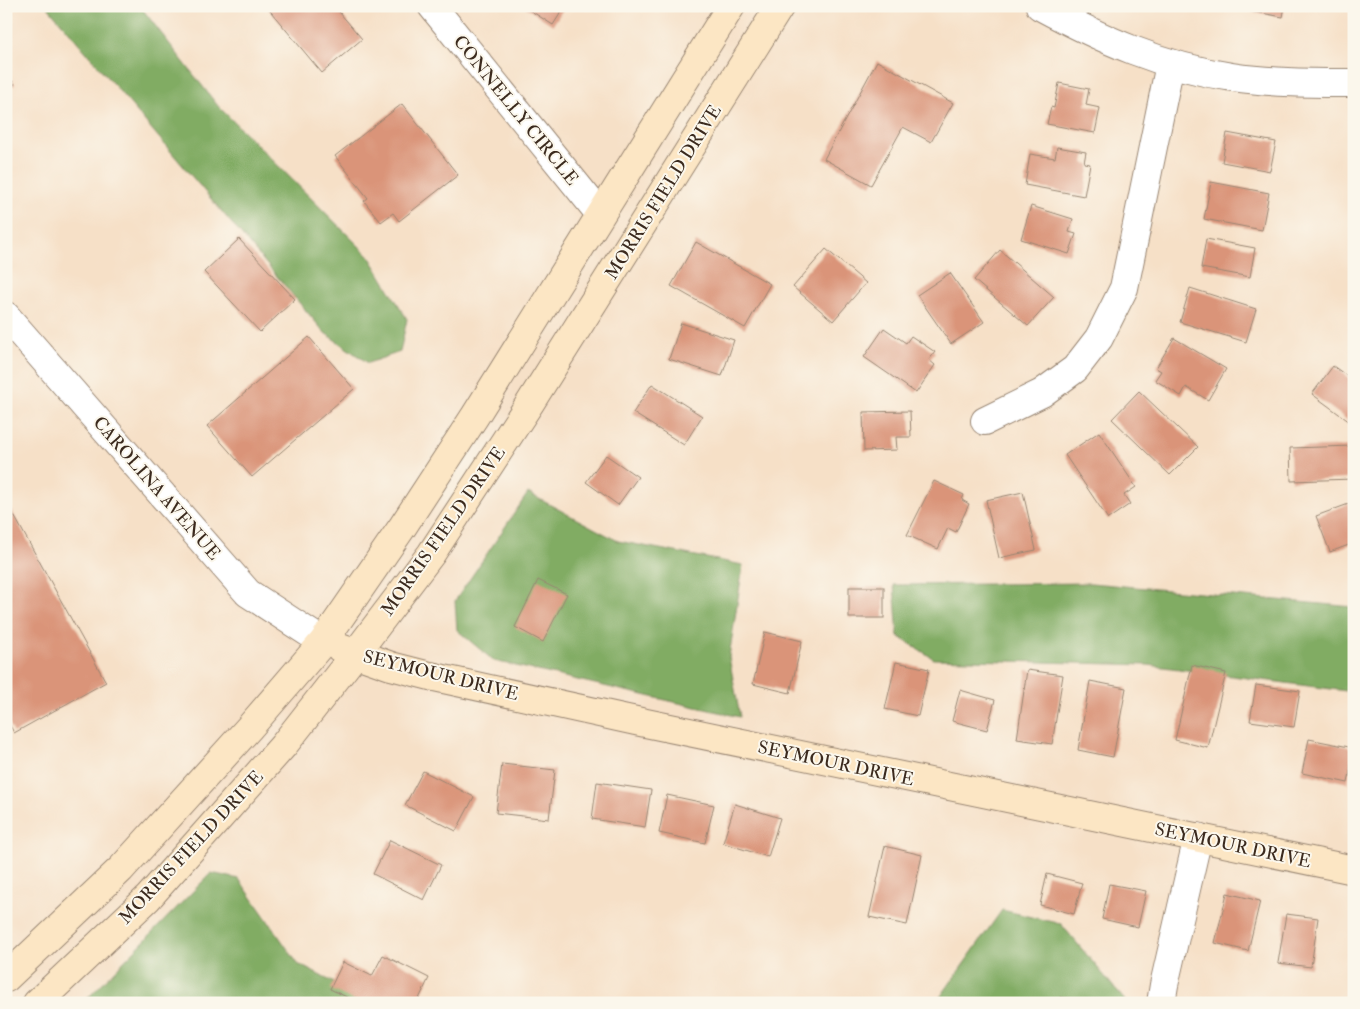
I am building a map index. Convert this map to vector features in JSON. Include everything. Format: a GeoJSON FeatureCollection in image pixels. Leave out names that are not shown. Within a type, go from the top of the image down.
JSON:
{"type":"FeatureCollection","features":[{"type":"Feature","properties":{"kind":"street","name":"CONNELLY CIRCLE"},"geometry":{"type":"LineString","coordinates":[[432,6],[600,214]]}},
{"type":"Feature","properties":{"kind":"street","name":"MORRIS FIELD DRIVE"},"geometry":{"type":"LineString","coordinates":[[6,978],[121,869],[249,728],[323,642],[403,526],[475,416],[731,6]]}},
{"type":"Feature","properties":{"kind":"street","name":"MORRIS FIELD DRIVE"},"geometry":{"type":"LineString","coordinates":[[36,1003],[148,898],[284,746],[430,554],[530,404],[780,6]]}},
{"type":"Feature","properties":{"kind":"street"},"geometry":{"type":"LineString","coordinates":[[1040,6],[1134,52],[1170,64],[1233,77],[1291,82],[1354,84]]}},
{"type":"Feature","properties":{"kind":"street"},"geometry":{"type":"LineString","coordinates":[[985,421],[1042,393],[1075,369],[1100,338],[1124,288],[1170,64]]}},
{"type":"Feature","properties":{"kind":"street","name":"CAROLINA AVENUE"},"geometry":{"type":"LineString","coordinates":[[6,316],[248,592],[323,642]]}},
{"type":"Feature","properties":{"kind":"street","name":"SEYMOUR DRIVE"},"geometry":{"type":"LineString","coordinates":[[323,642],[391,666],[440,678],[636,721],[1354,870]]}},
{"type":"Feature","properties":{"kind":"street"},"geometry":{"type":"LineString","coordinates":[[1161,1003],[1198,837]]}},
{"type":"Feature","properties":{"kind":"green space"},"geometry":{"type":"Polygon","coordinates":[[[47,6],[140,6],[218,106],[369,256],[407,319],[400,352],[368,363],[325,333],[47,6]]]}},
{"type":"Feature","properties":{"kind":"green space"},"geometry":{"type":"Polygon","coordinates":[[[528,493],[618,541],[743,565],[729,657],[740,717],[494,661],[457,630],[455,601],[528,493]]]}},
{"type":"Feature","properties":{"kind":"green space"},"geometry":{"type":"Polygon","coordinates":[[[1091,583],[1354,607],[1354,692],[1148,665],[934,659],[898,636],[894,585],[1091,583]]]}},
{"type":"Feature","properties":{"kind":"green space"},"geometry":{"type":"Polygon","coordinates":[[[211,873],[239,879],[298,964],[373,1003],[83,1003],[211,873]]]}},
{"type":"Feature","properties":{"kind":"green space"},"geometry":{"type":"Polygon","coordinates":[[[1002,910],[1061,924],[1127,1003],[936,1003],[1002,910]]]}},
{"type":"Feature","properties":{"kind":"building"},"geometry":{"type":"Polygon","coordinates":[[[266,6],[334,6],[362,39],[322,73],[266,6]]]}},
{"type":"Feature","properties":{"kind":"building"},"geometry":{"type":"Polygon","coordinates":[[[523,6],[565,6],[553,25],[523,6]]]}},
{"type":"Feature","properties":{"kind":"building"},"geometry":{"type":"Polygon","coordinates":[[[1222,6],[1285,6],[1283,17],[1222,6]]]}},
{"type":"Feature","properties":{"kind":"building"},"geometry":{"type":"Polygon","coordinates":[[[877,61],[953,103],[931,142],[903,127],[871,185],[824,159],[877,61]]]}},
{"type":"Feature","properties":{"kind":"building"},"geometry":{"type":"Polygon","coordinates":[[[6,74],[15,84],[6,92],[6,74]]]}},
{"type":"Feature","properties":{"kind":"building"},"geometry":{"type":"Polygon","coordinates":[[[1059,83],[1089,89],[1086,105],[1100,108],[1095,133],[1047,124],[1051,107],[1054,108],[1059,83]]]}},
{"type":"Feature","properties":{"kind":"building"},"geometry":{"type":"Polygon","coordinates":[[[402,104],[458,175],[399,221],[393,213],[381,222],[364,201],[368,198],[335,156],[402,104]]]}},
{"type":"Feature","properties":{"kind":"building"},"geometry":{"type":"Polygon","coordinates":[[[1227,133],[1276,142],[1270,171],[1222,162],[1227,133]]]}},
{"type":"Feature","properties":{"kind":"building"},"geometry":{"type":"Polygon","coordinates":[[[1057,147],[1086,152],[1084,163],[1090,164],[1084,196],[1025,185],[1030,154],[1055,158],[1057,147]]]}},
{"type":"Feature","properties":{"kind":"building"},"geometry":{"type":"Polygon","coordinates":[[[1211,182],[1269,193],[1262,230],[1204,219],[1211,182]]]}},
{"type":"Feature","properties":{"kind":"building"},"geometry":{"type":"Polygon","coordinates":[[[1031,206],[1073,219],[1069,232],[1076,234],[1069,254],[1021,239],[1031,206]]]}},
{"type":"Feature","properties":{"kind":"building"},"geometry":{"type":"Polygon","coordinates":[[[239,239],[295,299],[260,332],[204,272],[239,239]]]}},
{"type":"Feature","properties":{"kind":"building"},"geometry":{"type":"Polygon","coordinates":[[[1206,239],[1255,248],[1250,277],[1201,268],[1206,239]]]}},
{"type":"Feature","properties":{"kind":"building"},"geometry":{"type":"Polygon","coordinates":[[[696,242],[770,284],[745,328],[671,286],[696,242]]]}},
{"type":"Feature","properties":{"kind":"building"},"geometry":{"type":"Polygon","coordinates":[[[826,249],[866,283],[833,321],[793,287],[826,249]]]}},
{"type":"Feature","properties":{"kind":"building"},"geometry":{"type":"Polygon","coordinates":[[[1000,250],[1054,297],[1028,326],[974,280],[1000,250]]]}},
{"type":"Feature","properties":{"kind":"building"},"geometry":{"type":"Polygon","coordinates":[[[950,273],[984,322],[951,344],[917,295],[950,273]]]}},
{"type":"Feature","properties":{"kind":"building"},"geometry":{"type":"Polygon","coordinates":[[[1190,288],[1256,309],[1246,342],[1180,322],[1190,288]]]}},
{"type":"Feature","properties":{"kind":"building"},"geometry":{"type":"Polygon","coordinates":[[[681,323],[734,340],[722,376],[669,359],[681,323]]]}},
{"type":"Feature","properties":{"kind":"building"},"geometry":{"type":"Polygon","coordinates":[[[884,328],[906,343],[911,336],[935,352],[929,360],[935,365],[916,393],[864,357],[884,328]]]}},
{"type":"Feature","properties":{"kind":"building"},"geometry":{"type":"Polygon","coordinates":[[[309,337],[354,389],[252,477],[207,426],[309,337]]]}},
{"type":"Feature","properties":{"kind":"building"},"geometry":{"type":"Polygon","coordinates":[[[1174,338],[1226,369],[1208,400],[1186,387],[1181,396],[1155,380],[1161,371],[1156,368],[1174,338]]]}},
{"type":"Feature","properties":{"kind":"building"},"geometry":{"type":"Polygon","coordinates":[[[1333,366],[1354,381],[1354,425],[1312,394],[1333,366]]]}},
{"type":"Feature","properties":{"kind":"building"},"geometry":{"type":"Polygon","coordinates":[[[652,384],[702,416],[684,445],[633,413],[652,384]]]}},
{"type":"Feature","properties":{"kind":"building"},"geometry":{"type":"Polygon","coordinates":[[[1139,391],[1198,447],[1170,475],[1112,419],[1139,391]]]}},
{"type":"Feature","properties":{"kind":"building"},"geometry":{"type":"Polygon","coordinates":[[[910,411],[911,437],[896,437],[897,450],[864,451],[863,412],[910,411]]]}},
{"type":"Feature","properties":{"kind":"building"},"geometry":{"type":"Polygon","coordinates":[[[1099,432],[1136,487],[1124,495],[1130,504],[1108,519],[1065,455],[1099,432]]]}},
{"type":"Feature","properties":{"kind":"building"},"geometry":{"type":"Polygon","coordinates":[[[1354,446],[1354,479],[1291,481],[1290,448],[1354,446]]]}},
{"type":"Feature","properties":{"kind":"building"},"geometry":{"type":"Polygon","coordinates":[[[606,455],[638,477],[618,505],[586,482],[606,455]]]}},
{"type":"Feature","properties":{"kind":"building"},"geometry":{"type":"Polygon","coordinates":[[[934,481],[964,495],[962,500],[969,504],[956,532],[948,528],[938,549],[907,535],[934,481]]]}},
{"type":"Feature","properties":{"kind":"building"},"geometry":{"type":"Polygon","coordinates":[[[1023,492],[1036,550],[999,558],[986,500],[1023,492]]]}},
{"type":"Feature","properties":{"kind":"building"},"geometry":{"type":"Polygon","coordinates":[[[6,501],[106,682],[14,733],[6,718],[6,501]]]}},
{"type":"Feature","properties":{"kind":"building"},"geometry":{"type":"Polygon","coordinates":[[[1354,502],[1354,543],[1330,552],[1316,516],[1354,502]]]}},
{"type":"Feature","properties":{"kind":"building"},"geometry":{"type":"Polygon","coordinates":[[[538,580],[567,594],[543,642],[515,627],[538,580]]]}},
{"type":"Feature","properties":{"kind":"building"},"geometry":{"type":"Polygon","coordinates":[[[849,587],[884,587],[884,618],[849,618],[849,587]]]}},
{"type":"Feature","properties":{"kind":"building"},"geometry":{"type":"Polygon","coordinates":[[[765,632],[802,641],[790,693],[753,684],[765,632]]]}},
{"type":"Feature","properties":{"kind":"building"},"geometry":{"type":"Polygon","coordinates":[[[896,662],[929,669],[918,716],[885,709],[896,662]]]}},
{"type":"Feature","properties":{"kind":"building"},"geometry":{"type":"Polygon","coordinates":[[[1192,665],[1226,673],[1208,748],[1175,740],[1192,665]]]}},
{"type":"Feature","properties":{"kind":"building"},"geometry":{"type":"Polygon","coordinates":[[[1027,670],[1063,675],[1052,744],[1017,739],[1027,670]]]}},
{"type":"Feature","properties":{"kind":"building"},"geometry":{"type":"Polygon","coordinates":[[[1090,681],[1126,688],[1113,757],[1078,750],[1090,681]]]}},
{"type":"Feature","properties":{"kind":"building"},"geometry":{"type":"Polygon","coordinates":[[[1256,685],[1300,691],[1294,727],[1250,721],[1256,685]]]}},
{"type":"Feature","properties":{"kind":"building"},"geometry":{"type":"Polygon","coordinates":[[[960,690],[995,700],[987,730],[952,721],[960,690]]]}},
{"type":"Feature","properties":{"kind":"building"},"geometry":{"type":"Polygon","coordinates":[[[1309,739],[1354,748],[1348,783],[1302,773],[1309,739]]]}},
{"type":"Feature","properties":{"kind":"building"},"geometry":{"type":"Polygon","coordinates":[[[502,764],[555,770],[549,819],[496,813],[502,764]]]}},
{"type":"Feature","properties":{"kind":"building"},"geometry":{"type":"Polygon","coordinates":[[[423,771],[474,797],[456,831],[405,805],[423,771]]]}},
{"type":"Feature","properties":{"kind":"building"},"geometry":{"type":"Polygon","coordinates":[[[597,782],[651,790],[645,827],[592,819],[597,782]]]}},
{"type":"Feature","properties":{"kind":"building"},"geometry":{"type":"Polygon","coordinates":[[[667,795],[714,805],[705,843],[659,833],[667,795]]]}},
{"type":"Feature","properties":{"kind":"building"},"geometry":{"type":"Polygon","coordinates":[[[735,804],[780,818],[768,857],[723,843],[735,804]]]}},
{"type":"Feature","properties":{"kind":"building"},"geometry":{"type":"Polygon","coordinates":[[[390,840],[441,865],[424,900],[373,874],[390,840]]]}},
{"type":"Feature","properties":{"kind":"building"},"geometry":{"type":"Polygon","coordinates":[[[885,846],[922,855],[907,925],[869,917],[885,846]]]}},
{"type":"Feature","properties":{"kind":"building"},"geometry":{"type":"Polygon","coordinates":[[[1047,874],[1082,883],[1074,914],[1040,905],[1047,874]]]}},
{"type":"Feature","properties":{"kind":"building"},"geometry":{"type":"Polygon","coordinates":[[[1109,884],[1146,891],[1138,927],[1102,919],[1109,884]]]}},
{"type":"Feature","properties":{"kind":"building"},"geometry":{"type":"Polygon","coordinates":[[[1227,893],[1260,901],[1248,951],[1215,943],[1227,893]]]}},
{"type":"Feature","properties":{"kind":"building"},"geometry":{"type":"Polygon","coordinates":[[[1286,914],[1318,918],[1311,967],[1278,963],[1286,914]]]}},
{"type":"Feature","properties":{"kind":"building"},"geometry":{"type":"Polygon","coordinates":[[[383,955],[429,978],[417,1003],[359,1003],[330,989],[343,962],[372,976],[383,955]]]}},
{"type":"Feature","properties":{"kind":"building"},"geometry":{"type":"Polygon","coordinates":[[[1060,997],[1089,1001],[1089,1003],[1059,1003],[1060,997]]]}}]}
